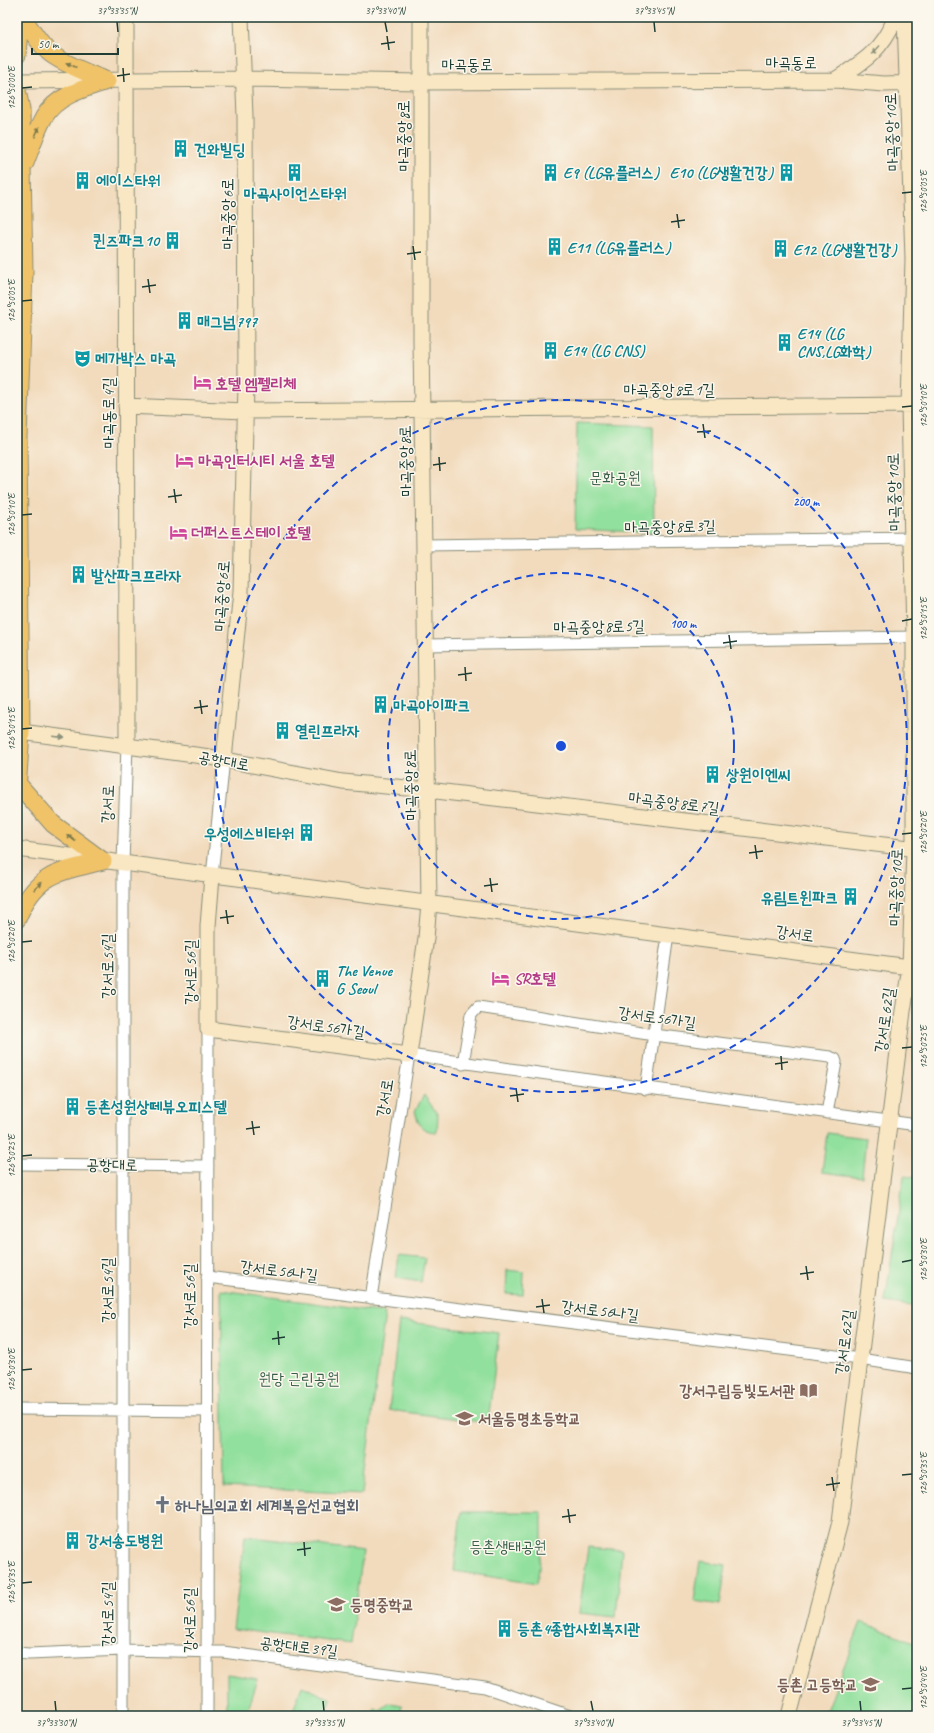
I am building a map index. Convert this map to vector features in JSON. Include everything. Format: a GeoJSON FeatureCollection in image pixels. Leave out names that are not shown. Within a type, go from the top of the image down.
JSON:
{"type":"FeatureCollection","features":[{"type":"Feature","properties":{"kind":"main road"},"geometry":{"type":"LineString","coordinates":[[17,55],[21,17]]}},
{"type":"Feature","properties":{"kind":"main road"},"geometry":{"type":"LineString","coordinates":[[21,17],[37,39],[51,53],[67,64],[107,81]]}},
{"type":"Feature","properties":{"kind":"main road"},"geometry":{"type":"LineString","coordinates":[[22,168],[46,114],[59,101],[76,91],[107,81]]}},
{"type":"Feature","properties":{"kind":"main road"},"geometry":{"type":"LineString","coordinates":[[17,90],[21,110],[24,272],[18,438],[20,732],[17,787],[53,824],[103,861]]}},
{"type":"Feature","properties":{"kind":"main road"},"geometry":{"type":"LineString","coordinates":[[17,919],[30,894],[46,879],[58,872],[103,861]]}},
{"type":"Feature","properties":{"kind":"street","name":"마곡동로4길"},"geometry":{"type":"LineString","coordinates":[[126,17],[127,745]]}},
{"type":"Feature","properties":{"kind":"street","name":"마곡중앙6로"},"geometry":{"type":"LineString","coordinates":[[224,759],[242,592],[245,411],[245,124],[241,17]]}},
{"type":"Feature","properties":{"kind":"street","name":"마곡중앙8로"},"geometry":{"type":"LineString","coordinates":[[421,17],[422,409],[429,904]]}},
{"type":"Feature","properties":{"kind":"street"},"geometry":{"type":"LineString","coordinates":[[835,80],[874,54],[883,42],[896,17]]}},
{"type":"Feature","properties":{"kind":"street","name":"마곡중앙10로"},"geometry":{"type":"LineString","coordinates":[[905,17],[912,83],[916,849],[913,967]]}},
{"type":"Feature","properties":{"kind":"street","name":"마곡동로"},"geometry":{"type":"LineString","coordinates":[[17,81],[243,79],[420,82],[835,80],[884,84],[912,83]]}},
{"type":"Feature","properties":{"kind":"street","name":"마곡중앙8로1길"},"geometry":{"type":"LineString","coordinates":[[422,409],[913,405]]}},
{"type":"Feature","properties":{"kind":"street"},"geometry":{"type":"LineString","coordinates":[[126,406],[245,411],[422,409]]}},
{"type":"Feature","properties":{"kind":"street","name":"마곡중앙8로3길"},"geometry":{"type":"LineString","coordinates":[[424,545],[914,538]]}},
{"type":"Feature","properties":{"kind":"street","name":"마곡중앙8로5길"},"geometry":{"type":"LineString","coordinates":[[425,645],[915,637]]}},
{"type":"Feature","properties":{"kind":"street","name":"공항대로"},"geometry":{"type":"LineString","coordinates":[[20,732],[224,759],[343,782],[428,790]]}},
{"type":"Feature","properties":{"kind":"street","name":"강서로"},"geometry":{"type":"LineString","coordinates":[[123,864],[127,745]]}},
{"type":"Feature","properties":{"kind":"street"},"geometry":{"type":"LineString","coordinates":[[212,876],[224,759]]}},
{"type":"Feature","properties":{"kind":"street","name":"마곡중앙8로7길"},"geometry":{"type":"LineString","coordinates":[[428,790],[916,849]]}},
{"type":"Feature","properties":{"kind":"street","name":"강서로"},"geometry":{"type":"LineString","coordinates":[[17,849],[212,876],[913,967]]}},
{"type":"Feature","properties":{"kind":"street","name":"강서로54길"},"geometry":{"type":"LineString","coordinates":[[123,864],[123,1716]]}},
{"type":"Feature","properties":{"kind":"street","name":"강서로56길"},"geometry":{"type":"LineString","coordinates":[[207,1716],[208,926],[212,876]]}},
{"type":"Feature","properties":{"kind":"street","name":"강서로"},"geometry":{"type":"LineString","coordinates":[[371,1298],[409,1055],[426,938],[429,904]]}},
{"type":"Feature","properties":{"kind":"street"},"geometry":{"type":"LineString","coordinates":[[646,1088],[668,935]]}},
{"type":"Feature","properties":{"kind":"street","name":"강서로62길"},"geometry":{"type":"LineString","coordinates":[[789,1716],[840,1522],[889,1122],[913,967]]}},
{"type":"Feature","properties":{"kind":"street","name":"강서로56가길"},"geometry":{"type":"LineString","coordinates":[[463,1064],[471,1015],[478,1007],[654,1035],[835,1059],[836,1062],[827,1113]]}},
{"type":"Feature","properties":{"kind":"street","name":"강서로56가길"},"geometry":{"type":"LineString","coordinates":[[208,1029],[409,1055],[463,1064],[917,1125]]}},
{"type":"Feature","properties":{"kind":"street","name":"공항대로"},"geometry":{"type":"LineString","coordinates":[[17,1164],[208,1166]]}},
{"type":"Feature","properties":{"kind":"street","name":"강서로56나길"},"geometry":{"type":"LineString","coordinates":[[207,1278],[860,1359],[917,1368]]}},
{"type":"Feature","properties":{"kind":"street"},"geometry":{"type":"LineString","coordinates":[[17,1409],[207,1411]]}},
{"type":"Feature","properties":{"kind":"street","name":"공항대로39길"},"geometry":{"type":"LineString","coordinates":[[17,1653],[29,1654],[123,1650],[238,1654],[485,1687],[570,1716]]}},
{"type":"Feature","properties":{"kind":"green space","name":"문화공원"},"geometry":{"type":"Polygon","coordinates":[[[577,423],[653,426],[654,533],[575,529],[577,423]]]}},
{"type":"Feature","properties":{"kind":"green space"},"geometry":{"type":"Polygon","coordinates":[[[424,1095],[438,1115],[437,1132],[424,1129],[418,1120],[415,1111],[424,1095]]]}},
{"type":"Feature","properties":{"kind":"green space"},"geometry":{"type":"Polygon","coordinates":[[[827,1133],[866,1138],[862,1177],[822,1172],[827,1133]]]}},
{"type":"Feature","properties":{"kind":"green space"},"geometry":{"type":"Polygon","coordinates":[[[904,1176],[917,1178],[917,1307],[885,1302],[904,1176]]]}},
{"type":"Feature","properties":{"kind":"green space"},"geometry":{"type":"Polygon","coordinates":[[[399,1255],[425,1258],[421,1282],[396,1278],[399,1255]]]}},
{"type":"Feature","properties":{"kind":"green space"},"geometry":{"type":"Polygon","coordinates":[[[507,1270],[524,1272],[523,1295],[506,1294],[507,1270]]]}},
{"type":"Feature","properties":{"kind":"green space","name":"원당 근린공원"},"geometry":{"type":"Polygon","coordinates":[[[221,1290],[385,1313],[362,1494],[224,1487],[221,1290]]]}},
{"type":"Feature","properties":{"kind":"green space"},"geometry":{"type":"Polygon","coordinates":[[[399,1321],[499,1333],[488,1423],[389,1410],[399,1321]]]}},
{"type":"Feature","properties":{"kind":"green space","name":"등촌생태공원"},"geometry":{"type":"Polygon","coordinates":[[[461,1512],[542,1512],[542,1545],[537,1584],[454,1571],[461,1512]]]}},
{"type":"Feature","properties":{"kind":"green space"},"geometry":{"type":"Polygon","coordinates":[[[245,1536],[363,1551],[351,1644],[233,1629],[245,1536]]]}},
{"type":"Feature","properties":{"kind":"green space"},"geometry":{"type":"Polygon","coordinates":[[[588,1547],[622,1550],[616,1617],[579,1613],[588,1547]]]}},
{"type":"Feature","properties":{"kind":"green space"},"geometry":{"type":"Polygon","coordinates":[[[700,1561],[726,1565],[720,1605],[694,1601],[700,1561]]]}},
{"type":"Feature","properties":{"kind":"green space","name":"등촌 고등학교"},"geometry":{"type":"Polygon","coordinates":[[[861,1622],[917,1643],[917,1716],[825,1716],[861,1622]]]}},
{"type":"Feature","properties":{"kind":"green space"},"geometry":{"type":"Polygon","coordinates":[[[227,1674],[258,1679],[246,1716],[227,1716],[227,1674]]]}},
{"type":"Feature","properties":{"kind":"green space"},"geometry":{"type":"Polygon","coordinates":[[[302,1686],[331,1699],[325,1716],[291,1716],[302,1686]]]}},
{"type":"Feature","properties":{"kind":"green space"},"geometry":{"type":"Polygon","coordinates":[[[390,1703],[402,1705],[400,1716],[372,1716],[375,1708],[380,1710],[390,1703]]]}},
{"type":"Feature","properties":{"kind":"place","name":"건와빌딩"},"geometry":{"type":"Point","coordinates":[181,149]}},
{"type":"Feature","properties":{"kind":"place","name":"마곡사이언스타워"},"geometry":{"type":"Point","coordinates":[295,172]}},
{"type":"Feature","properties":{"kind":"place","name":"E9 (LG유플러스)"},"geometry":{"type":"Point","coordinates":[550,172]}},
{"type":"Feature","properties":{"kind":"place","name":"E10 (LG생활건강)"},"geometry":{"type":"Point","coordinates":[786,172]}},
{"type":"Feature","properties":{"kind":"place","name":"에이스타워"},"geometry":{"type":"Point","coordinates":[83,180]}},
{"type":"Feature","properties":{"kind":"place","name":"퀸즈파크10"},"geometry":{"type":"Point","coordinates":[172,240]}},
{"type":"Feature","properties":{"kind":"place","name":"E11 (LG유플러스)"},"geometry":{"type":"Point","coordinates":[554,247]}},
{"type":"Feature","properties":{"kind":"place","name":"E12 (LG생활건강)"},"geometry":{"type":"Point","coordinates":[780,249]}},
{"type":"Feature","properties":{"kind":"place","name":"매그넘797"},"geometry":{"type":"Point","coordinates":[184,321]}},
{"type":"Feature","properties":{"kind":"place","name":"E14 (LG CNS,LG화학)"},"geometry":{"type":"Point","coordinates":[784,342]}},
{"type":"Feature","properties":{"kind":"place","name":"E14 (LG CNS)"},"geometry":{"type":"Point","coordinates":[550,350]}},
{"type":"Feature","properties":{"kind":"place","name":"메가박스 마곡"},"geometry":{"type":"Point","coordinates":[82,358]}},
{"type":"Feature","properties":{"kind":"place","name":"호텔 엠펠리체"},"geometry":{"type":"Point","coordinates":[202,383]}},
{"type":"Feature","properties":{"kind":"place","name":"마곡인터시티 서울 호텔"},"geometry":{"type":"Point","coordinates":[185,460]}},
{"type":"Feature","properties":{"kind":"place","name":"더퍼스트스테이 호텔"},"geometry":{"type":"Point","coordinates":[178,532]}},
{"type":"Feature","properties":{"kind":"place","name":"발산파크프라자"},"geometry":{"type":"Point","coordinates":[78,575]}},
{"type":"Feature","properties":{"kind":"place","name":"마곡아이파크"},"geometry":{"type":"Point","coordinates":[380,705]}},
{"type":"Feature","properties":{"kind":"place","name":"열린프라자"},"geometry":{"type":"Point","coordinates":[282,730]}},
{"type":"Feature","properties":{"kind":"place","name":"상원이엔씨"},"geometry":{"type":"Point","coordinates":[713,774]}},
{"type":"Feature","properties":{"kind":"place","name":"우성에스비타워"},"geometry":{"type":"Point","coordinates":[307,833]}},
{"type":"Feature","properties":{"kind":"place","name":"유림트윈파크"},"geometry":{"type":"Point","coordinates":[851,897]}},
{"type":"Feature","properties":{"kind":"place","name":"SR호텔"},"geometry":{"type":"Point","coordinates":[501,978]}},
{"type":"Feature","properties":{"kind":"place","name":"The Venue G Seoul"},"geometry":{"type":"Point","coordinates":[323,979]}},
{"type":"Feature","properties":{"kind":"place","name":"등촌성원상떼뷰오피스텔"},"geometry":{"type":"Point","coordinates":[72,1106]}},
{"type":"Feature","properties":{"kind":"place","name":"강서구립등빛도서관"},"geometry":{"type":"Point","coordinates":[808,1390]}},
{"type":"Feature","properties":{"kind":"place","name":"서울등명초등학교"},"geometry":{"type":"Point","coordinates":[465,1418]}},
{"type":"Feature","properties":{"kind":"place","name":"하나님의교회 세계복음선교협회"},"geometry":{"type":"Point","coordinates":[162,1505]}},
{"type":"Feature","properties":{"kind":"place","name":"강서송도병원"},"geometry":{"type":"Point","coordinates":[73,1540]}},
{"type":"Feature","properties":{"kind":"place","name":"등명중학교"},"geometry":{"type":"Point","coordinates":[337,1604]}},
{"type":"Feature","properties":{"kind":"place","name":"등촌4종합사회복지관"},"geometry":{"type":"Point","coordinates":[504,1628]}},
{"type":"Feature","properties":{"kind":"place","name":"등촌 고등학교"},"geometry":{"type":"Point","coordinates":[871,1684]}}]}
